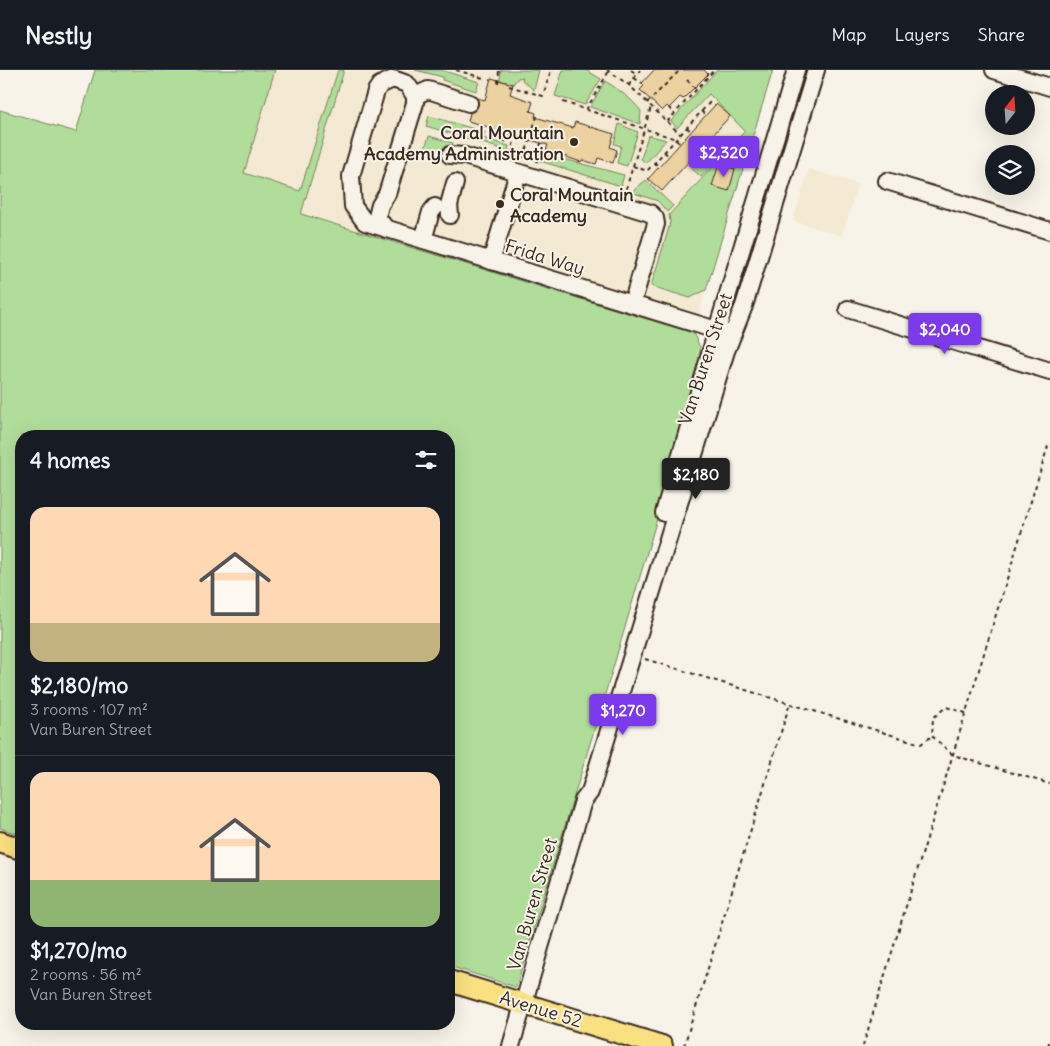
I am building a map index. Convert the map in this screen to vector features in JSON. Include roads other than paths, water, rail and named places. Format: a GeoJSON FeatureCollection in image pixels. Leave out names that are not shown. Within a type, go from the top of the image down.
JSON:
{"type":"FeatureCollection","features":[{"type":"Feature","properties":{"kind":"main road"},"geometry":{"type":"LineString","coordinates":[[0,842],[15,847]]}},
{"type":"Feature","properties":{"kind":"main road","name":"Avenue 52"},"geometry":{"type":"LineString","coordinates":[[455,983],[662,1046]]}},
{"type":"Feature","properties":{"kind":"street","name":"Van Buren Street"},"geometry":{"type":"LineString","coordinates":[[511,1046],[583,801],[583,790],[587,774],[713,329],[742,245],[796,70]]}},
{"type":"Feature","properties":{"kind":"street","name":"Van Buren Street"},"geometry":{"type":"LineString","coordinates":[[583,801],[590,792],[631,655],[733,335],[744,306],[816,70]]}},
{"type":"Feature","properties":{"kind":"street"},"geometry":{"type":"LineString","coordinates":[[994,70],[1050,87]]}},
{"type":"Feature","properties":{"kind":"street","name":"Frida Way"},"geometry":{"type":"LineString","coordinates":[[387,75],[376,91],[351,176],[353,206],[365,222],[733,335]]}},
{"type":"Feature","properties":{"kind":"street"},"geometry":{"type":"LineString","coordinates":[[386,229],[377,217],[380,205],[387,194],[415,103],[415,96],[407,84],[387,75]]}},
{"type":"Feature","properties":{"kind":"street"},"geometry":{"type":"LineString","coordinates":[[415,96],[428,90],[469,103]]}},
{"type":"Feature","properties":{"kind":"street"},"geometry":{"type":"LineString","coordinates":[[450,155],[521,165],[642,210],[655,218],[654,232],[632,304]]}},
{"type":"Feature","properties":{"kind":"street"},"geometry":{"type":"LineString","coordinates":[[491,261],[521,165]]}},
{"type":"Feature","properties":{"kind":"street"},"geometry":{"type":"LineString","coordinates":[[887,182],[1050,231]]}},
{"type":"Feature","properties":{"kind":"street"},"geometry":{"type":"LineString","coordinates":[[450,216],[449,205],[455,183]]}},
{"type":"Feature","properties":{"kind":"street"},"geometry":{"type":"LineString","coordinates":[[423,240],[434,207]]}},
{"type":"Feature","properties":{"kind":"street"},"geometry":{"type":"LineString","coordinates":[[848,310],[1050,371]]}},
{"type":"Feature","properties":{"kind":"place","name":"Coral Mountain Academy Administration"},"geometry":{"type":"Point","coordinates":[574,142]}},
{"type":"Feature","properties":{"kind":"place","name":"Coral Mountain Academy"},"geometry":{"type":"Point","coordinates":[500,204]}}]}
